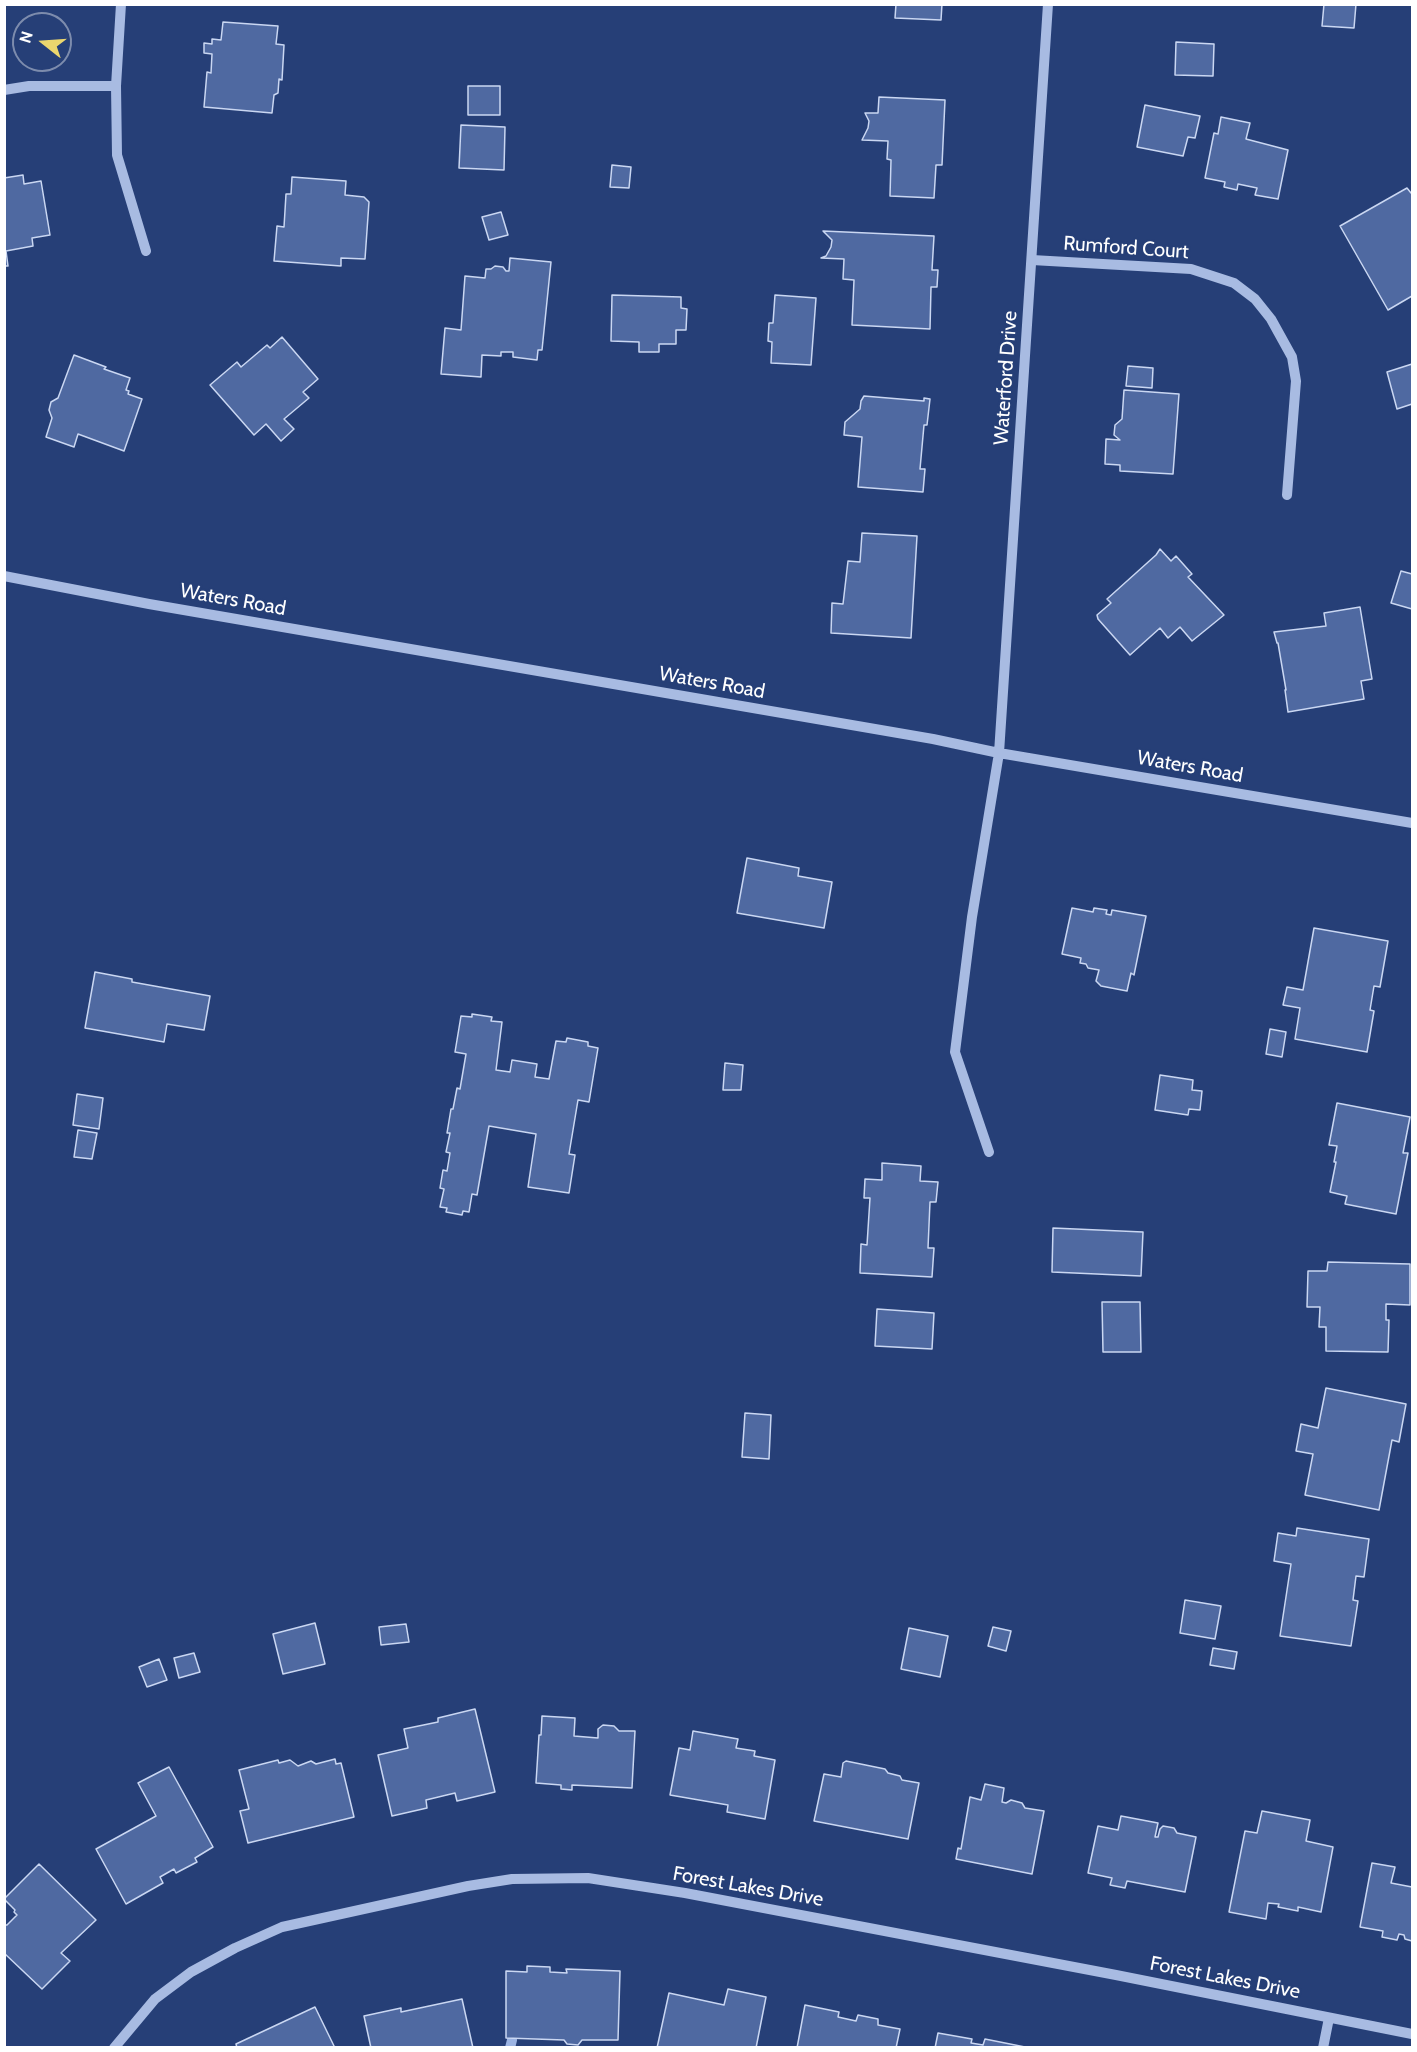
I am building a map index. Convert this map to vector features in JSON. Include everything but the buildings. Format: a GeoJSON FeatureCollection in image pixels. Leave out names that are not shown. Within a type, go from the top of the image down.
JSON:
{"type":"FeatureCollection","features":[{"type":"Feature","properties":{"kind":"street"},"geometry":{"type":"LineString","coordinates":[[122,4],[116,86],[117,155],[146,251]]}},
{"type":"Feature","properties":{"kind":"street","name":"Waterford Drive"},"geometry":{"type":"LineString","coordinates":[[989,1152],[956,1052],[972,917],[999,753],[1048,4]]}},
{"type":"Feature","properties":{"kind":"street"},"geometry":{"type":"LineString","coordinates":[[4,90],[29,87],[116,86]]}},
{"type":"Feature","properties":{"kind":"street","name":"Rumford Court"},"geometry":{"type":"LineString","coordinates":[[1032,260],[1191,269],[1234,283],[1255,298],[1285,341],[1292,357],[1295,373],[1287,495]]}},
{"type":"Feature","properties":{"kind":"street","name":"Waters Road"},"geometry":{"type":"LineString","coordinates":[[4,576],[150,604],[1413,824]]}},
{"type":"Feature","properties":{"kind":"street","name":"Forest Lakes Drive"},"geometry":{"type":"LineString","coordinates":[[114,2048],[155,1999],[190,1972],[282,1927],[445,1890],[512,1879],[588,1878],[686,1893],[1413,2034]]}},
{"type":"Feature","properties":{"kind":"street"},"geometry":{"type":"LineString","coordinates":[[1323,2048],[1329,2018]]}},
{"type":"Feature","properties":{"kind":"waterway"},"geometry":{"type":"LineString","coordinates":[[510,2048],[512,2040]]}}]}
